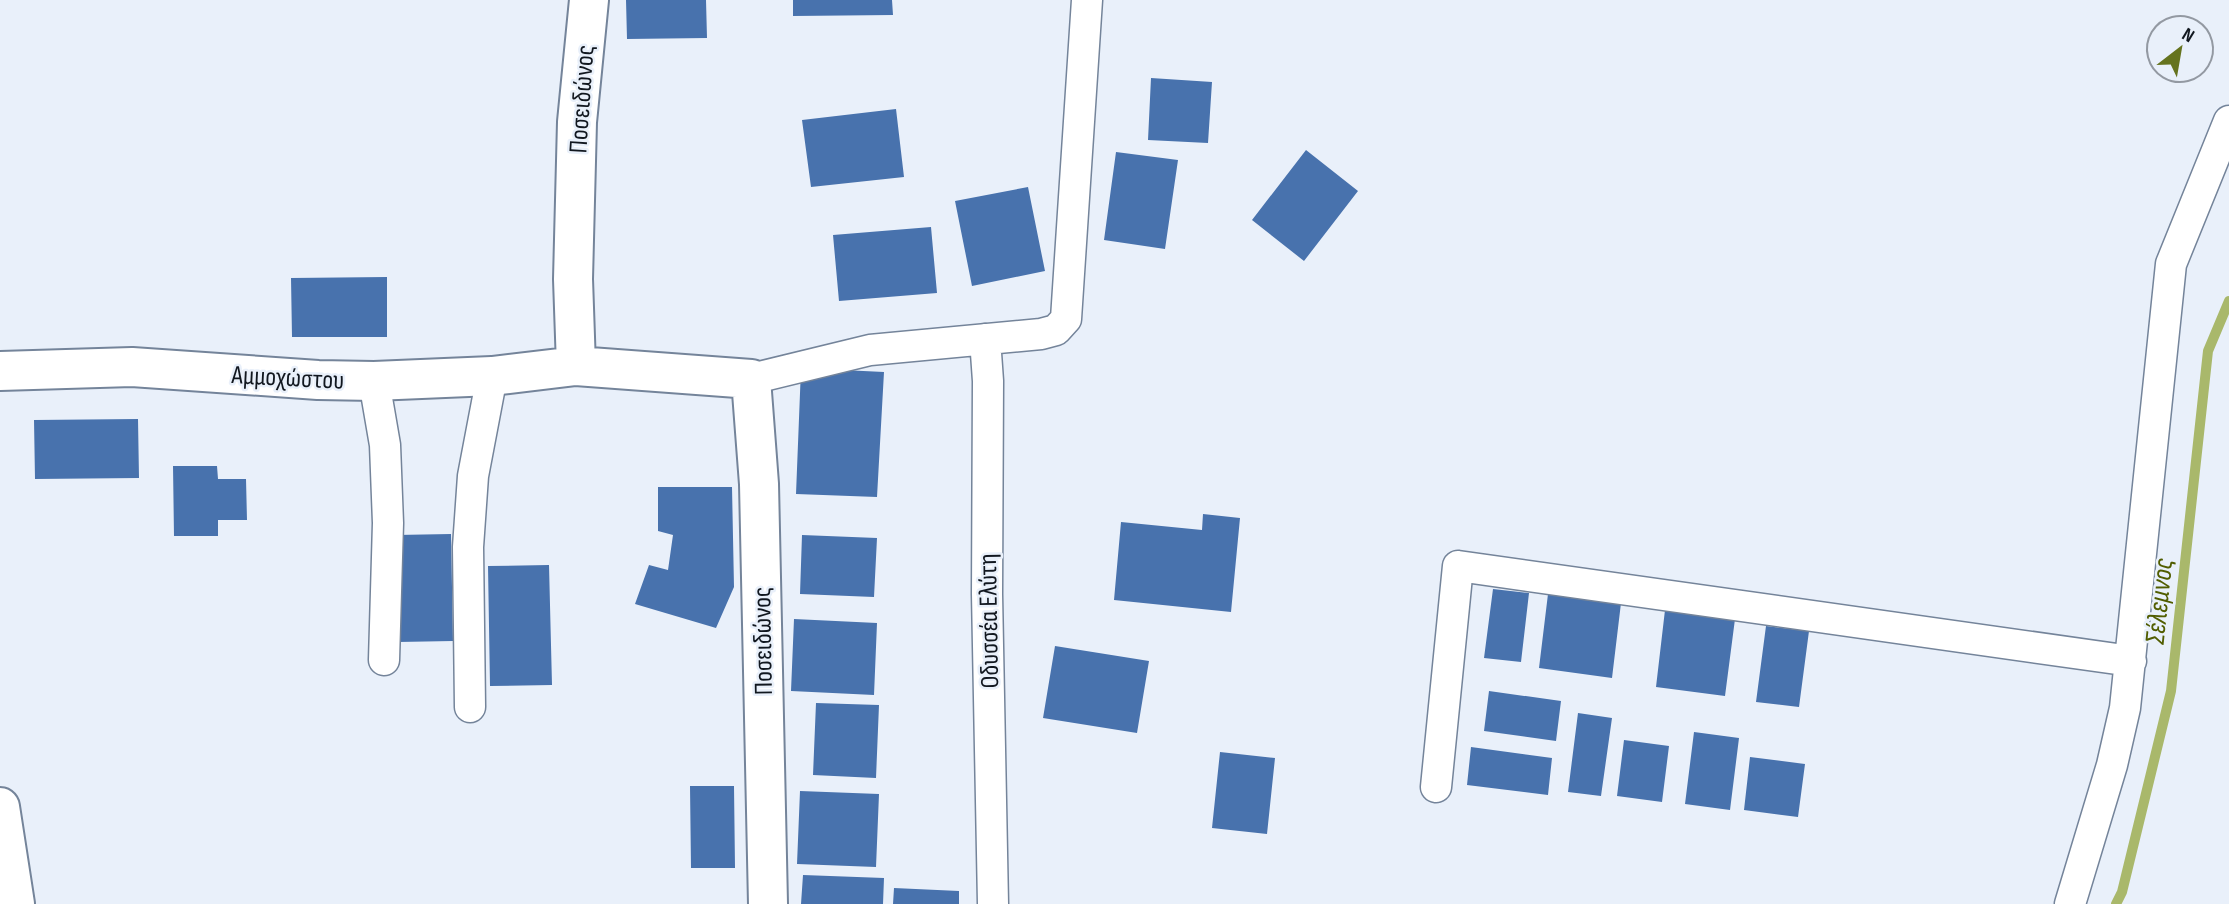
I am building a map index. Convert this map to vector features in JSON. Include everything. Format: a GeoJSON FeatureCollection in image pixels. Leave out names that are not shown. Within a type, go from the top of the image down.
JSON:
{"type":"FeatureCollection","features":[{"type":"Feature","properties":{"kind":"street","name":"Ποσειδώνος"},"geometry":{"type":"LineString","coordinates":[[576,366],[573,279],[577,122],[589,0]]}},
{"type":"Feature","properties":{"kind":"street"},"geometry":{"type":"LineString","coordinates":[[751,379],[870,349],[1056,330],[1066,319],[1087,0]]}},
{"type":"Feature","properties":{"kind":"street"},"geometry":{"type":"LineString","coordinates":[[2070,904],[2112,765],[2125,708],[2171,264],[2229,121]]}},
{"type":"Feature","properties":{"kind":"street","name":"Οδυσσέα Ελύτη"},"geometry":{"type":"LineString","coordinates":[[985,339],[988,381],[987,594],[993,904]]}},
{"type":"Feature","properties":{"kind":"street","name":"Αμμοχώστου"},"geometry":{"type":"LineString","coordinates":[[0,370],[132,367],[318,380],[374,381],[492,376],[576,366],[624,372],[751,379]]}},
{"type":"Feature","properties":{"kind":"street"},"geometry":{"type":"LineString","coordinates":[[470,707],[468,547],[473,476],[492,376]]}},
{"type":"Feature","properties":{"kind":"street","name":"Ποσειδώνος"},"geometry":{"type":"LineString","coordinates":[[751,379],[759,484],[768,904]]}},
{"type":"Feature","properties":{"kind":"street"},"geometry":{"type":"LineString","coordinates":[[374,381],[385,445],[387,510],[384,660]]}},
{"type":"Feature","properties":{"kind":"street"},"geometry":{"type":"LineString","coordinates":[[1436,788],[1458,566],[2131,660]]}},
{"type":"Feature","properties":{"kind":"street"},"geometry":{"type":"LineString","coordinates":[[0,807],[15,904]]}},
{"type":"Feature","properties":{"kind":"building"},"geometry":{"type":"Polygon","coordinates":[[[626,0],[706,0],[707,38],[627,39],[626,0]]]}},
{"type":"Feature","properties":{"kind":"building"},"geometry":{"type":"Polygon","coordinates":[[[793,0],[892,0],[893,15],[793,16],[793,0]]]}},
{"type":"Feature","properties":{"kind":"building"},"geometry":{"type":"Polygon","coordinates":[[[1151,78],[1212,82],[1208,143],[1148,140],[1151,78]]]}},
{"type":"Feature","properties":{"kind":"building"},"geometry":{"type":"Polygon","coordinates":[[[896,109],[904,177],[811,187],[802,120],[896,109]]]}},
{"type":"Feature","properties":{"kind":"building"},"geometry":{"type":"Polygon","coordinates":[[[1306,150],[1358,191],[1304,261],[1252,220],[1306,150]]]}},
{"type":"Feature","properties":{"kind":"building"},"geometry":{"type":"Polygon","coordinates":[[[1116,152],[1178,160],[1165,249],[1104,240],[1116,152]]]}},
{"type":"Feature","properties":{"kind":"building"},"geometry":{"type":"Polygon","coordinates":[[[1028,187],[1045,271],[972,286],[955,201],[1028,187]]]}},
{"type":"Feature","properties":{"kind":"building"},"geometry":{"type":"Polygon","coordinates":[[[931,227],[937,293],[839,301],[833,235],[931,227]]]}},
{"type":"Feature","properties":{"kind":"building"},"geometry":{"type":"Polygon","coordinates":[[[387,277],[387,337],[292,337],[291,278],[387,277]]]}},
{"type":"Feature","properties":{"kind":"building"},"geometry":{"type":"Polygon","coordinates":[[[801,368],[884,372],[877,497],[796,494],[801,368]]]}},
{"type":"Feature","properties":{"kind":"building"},"geometry":{"type":"Polygon","coordinates":[[[138,419],[139,478],[35,479],[34,420],[138,419]]]}},
{"type":"Feature","properties":{"kind":"building"},"geometry":{"type":"Polygon","coordinates":[[[173,466],[217,466],[218,479],[246,479],[247,520],[218,520],[218,536],[174,536],[173,466]]]}},
{"type":"Feature","properties":{"kind":"building"},"geometry":{"type":"Polygon","coordinates":[[[658,487],[732,487],[734,587],[716,628],[635,604],[649,565],[668,570],[673,535],[658,531],[658,487]]]}},
{"type":"Feature","properties":{"kind":"building"},"geometry":{"type":"Polygon","coordinates":[[[1203,514],[1240,518],[1231,612],[1114,600],[1121,522],[1202,530],[1203,514]]]}},
{"type":"Feature","properties":{"kind":"building"},"geometry":{"type":"Polygon","coordinates":[[[451,534],[453,641],[398,642],[396,535],[451,534]]]}},
{"type":"Feature","properties":{"kind":"building"},"geometry":{"type":"Polygon","coordinates":[[[802,535],[877,538],[874,597],[800,594],[802,535]]]}},
{"type":"Feature","properties":{"kind":"building"},"geometry":{"type":"Polygon","coordinates":[[[549,565],[552,685],[490,686],[488,566],[549,565]]]}},
{"type":"Feature","properties":{"kind":"building"},"geometry":{"type":"Polygon","coordinates":[[[1493,589],[1529,593],[1521,662],[1484,658],[1493,589]]]}},
{"type":"Feature","properties":{"kind":"building"},"geometry":{"type":"Polygon","coordinates":[[[1548,594],[1621,603],[1612,678],[1539,668],[1548,594]]]}},
{"type":"Feature","properties":{"kind":"building"},"geometry":{"type":"Polygon","coordinates":[[[1665,610],[1735,619],[1725,696],[1656,687],[1665,610]]]}},
{"type":"Feature","properties":{"kind":"building"},"geometry":{"type":"Polygon","coordinates":[[[794,619],[877,623],[874,695],[791,691],[794,619]]]}},
{"type":"Feature","properties":{"kind":"building"},"geometry":{"type":"Polygon","coordinates":[[[1766,626],[1809,631],[1799,707],[1756,702],[1766,626]]]}},
{"type":"Feature","properties":{"kind":"building"},"geometry":{"type":"Polygon","coordinates":[[[1055,646],[1149,661],[1137,733],[1043,718],[1055,646]]]}},
{"type":"Feature","properties":{"kind":"building"},"geometry":{"type":"Polygon","coordinates":[[[1489,691],[1561,701],[1556,741],[1484,731],[1489,691]]]}},
{"type":"Feature","properties":{"kind":"building"},"geometry":{"type":"Polygon","coordinates":[[[816,703],[879,705],[876,778],[813,775],[816,703]]]}},
{"type":"Feature","properties":{"kind":"building"},"geometry":{"type":"Polygon","coordinates":[[[1578,713],[1612,718],[1601,796],[1568,792],[1578,713]]]}},
{"type":"Feature","properties":{"kind":"building"},"geometry":{"type":"Polygon","coordinates":[[[1694,732],[1739,738],[1730,810],[1685,804],[1694,732]]]}},
{"type":"Feature","properties":{"kind":"building"},"geometry":{"type":"Polygon","coordinates":[[[1624,740],[1669,746],[1662,802],[1617,796],[1624,740]]]}},
{"type":"Feature","properties":{"kind":"building"},"geometry":{"type":"Polygon","coordinates":[[[1471,747],[1552,758],[1548,795],[1467,785],[1471,747]]]}},
{"type":"Feature","properties":{"kind":"building"},"geometry":{"type":"Polygon","coordinates":[[[1220,752],[1275,758],[1267,834],[1212,828],[1220,752]]]}},
{"type":"Feature","properties":{"kind":"building"},"geometry":{"type":"Polygon","coordinates":[[[1750,757],[1805,764],[1798,817],[1744,810],[1750,757]]]}},
{"type":"Feature","properties":{"kind":"building"},"geometry":{"type":"Polygon","coordinates":[[[690,786],[734,786],[735,868],[691,868],[690,786]]]}},
{"type":"Feature","properties":{"kind":"building"},"geometry":{"type":"Polygon","coordinates":[[[800,791],[879,794],[876,867],[797,864],[800,791]]]}},
{"type":"Feature","properties":{"kind":"building"},"geometry":{"type":"Polygon","coordinates":[[[803,875],[884,878],[883,904],[801,904],[803,875]]]}},
{"type":"Feature","properties":{"kind":"building"},"geometry":{"type":"Polygon","coordinates":[[[894,888],[959,891],[959,904],[893,904],[894,888]]]}},
{"type":"Feature","properties":{"kind":"waterway","name":"Σέλεμνος"},"geometry":{"type":"LineString","coordinates":[[2116,904],[2122,892],[2171,691],[2208,351],[2229,301]]}}]}
